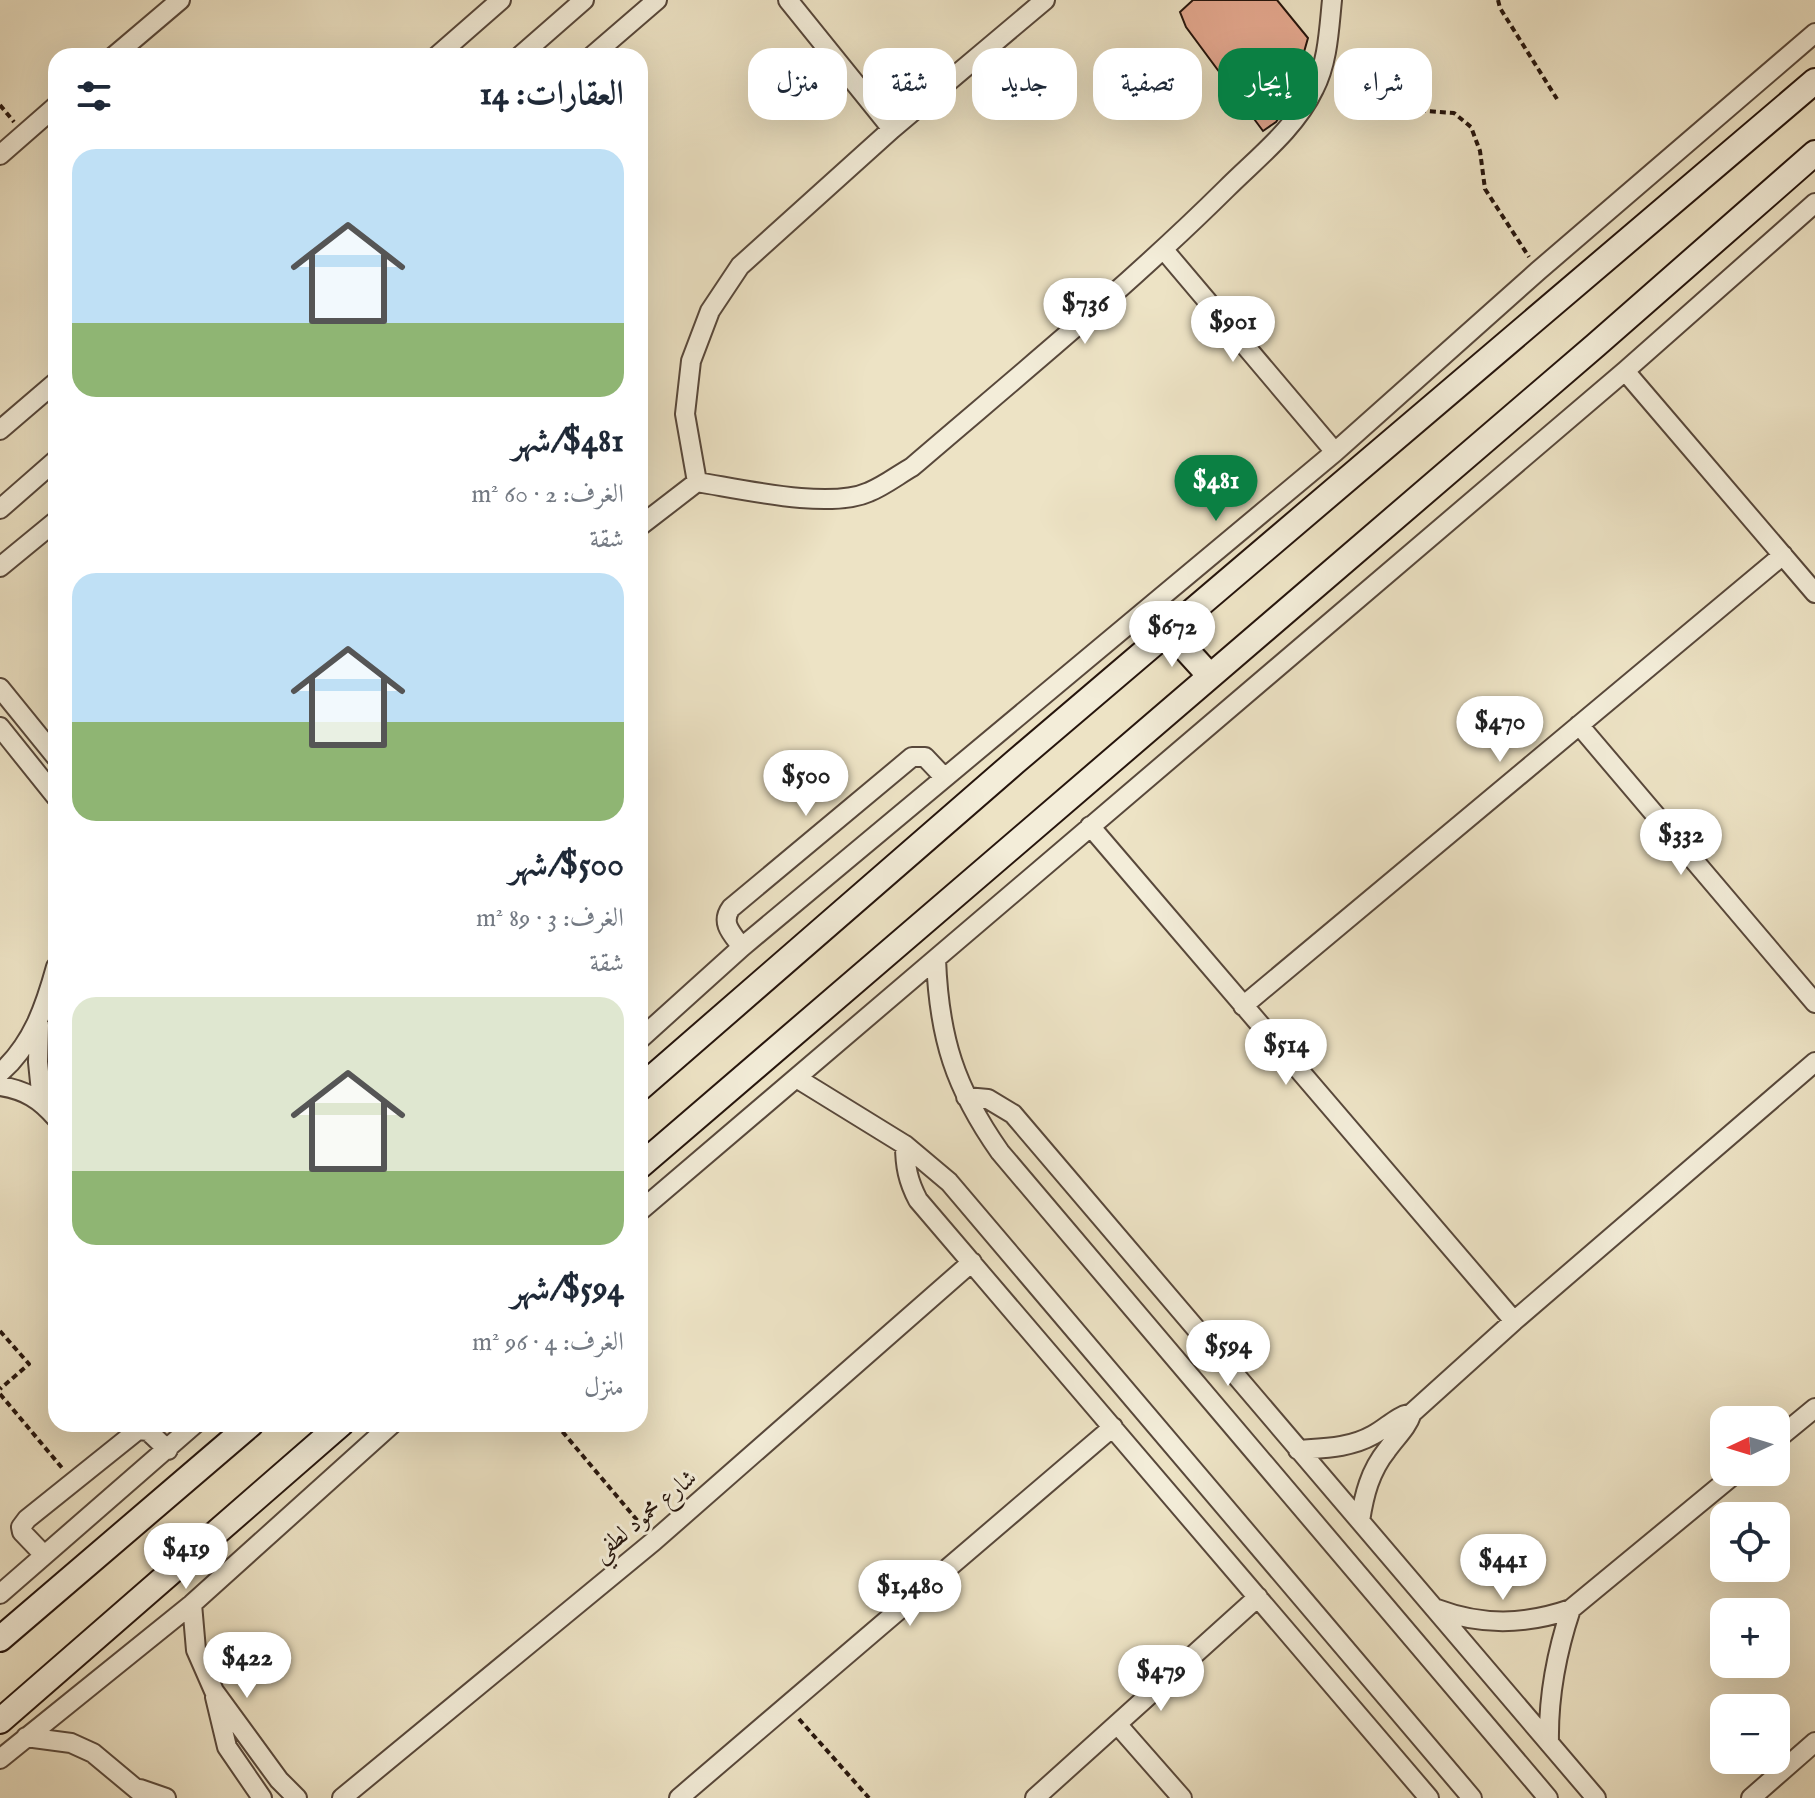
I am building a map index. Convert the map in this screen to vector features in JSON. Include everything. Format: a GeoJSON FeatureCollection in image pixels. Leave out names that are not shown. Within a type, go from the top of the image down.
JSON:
{"type":"FeatureCollection","features":[{"type":"Feature","properties":{"kind":"street"},"geometry":{"type":"LineString","coordinates":[[123,48],[180,0]]}},
{"type":"Feature","properties":{"kind":"street"},"geometry":{"type":"LineString","coordinates":[[446,48],[501,0]]}},
{"type":"Feature","properties":{"kind":"street"},"geometry":{"type":"LineString","coordinates":[[529,48],[584,0]]}},
{"type":"Feature","properties":{"kind":"street"},"geometry":{"type":"LineString","coordinates":[[601,48],[657,0]]}},
{"type":"Feature","properties":{"kind":"street"},"geometry":{"type":"LineString","coordinates":[[788,0],[892,129]]}},
{"type":"Feature","properties":{"kind":"street"},"geometry":{"type":"LineString","coordinates":[[697,482],[685,414],[691,361],[710,311],[740,266],[892,129],[1045,0]]}},
{"type":"Feature","properties":{"kind":"street"},"geometry":{"type":"LineString","coordinates":[[648,520],[697,482],[788,497],[829,498],[867,493],[912,467],[1164,250],[1292,124],[1315,89],[1328,39],[1332,0]]}},
{"type":"Feature","properties":{"kind":"street"},"geometry":{"type":"LineString","coordinates":[[648,1032],[742,947],[943,776],[1335,452],[1538,271],[1815,33]]}},
{"type":"Feature","properties":{"kind":"street"},"geometry":{"type":"LineString","coordinates":[[648,1081],[1169,631],[1815,81]]}},
{"type":"Feature","properties":{"kind":"street"},"geometry":{"type":"LineString","coordinates":[[0,155],[48,113]]}},
{"type":"Feature","properties":{"kind":"street"},"geometry":{"type":"LineString","coordinates":[[648,1159],[1815,153]]}},
{"type":"Feature","properties":{"kind":"street"},"geometry":{"type":"LineString","coordinates":[[648,1204],[1625,371],[1815,203]]}},
{"type":"Feature","properties":{"kind":"street"},"geometry":{"type":"LineString","coordinates":[[1164,250],[1335,452]]}},
{"type":"Feature","properties":{"kind":"street"},"geometry":{"type":"LineString","coordinates":[[1625,371],[1815,593]]}},
{"type":"Feature","properties":{"kind":"street"},"geometry":{"type":"LineString","coordinates":[[0,430],[48,389]]}},
{"type":"Feature","properties":{"kind":"street"},"geometry":{"type":"LineString","coordinates":[[0,509],[48,467]]}},
{"type":"Feature","properties":{"kind":"street"},"geometry":{"type":"LineString","coordinates":[[0,567],[48,528]]}},
{"type":"Feature","properties":{"kind":"street"},"geometry":{"type":"LineString","coordinates":[[1243,1006],[1783,555]]}},
{"type":"Feature","properties":{"kind":"street"},"geometry":{"type":"LineString","coordinates":[[1169,631],[1210,676]]}},
{"type":"Feature","properties":{"kind":"street"},"geometry":{"type":"LineString","coordinates":[[0,688],[48,747]]}},
{"type":"Feature","properties":{"kind":"street"},"geometry":{"type":"LineString","coordinates":[[1579,725],[1815,1003]]}},
{"type":"Feature","properties":{"kind":"street"},"geometry":{"type":"LineString","coordinates":[[0,727],[48,787]]}},
{"type":"Feature","properties":{"kind":"street"},"geometry":{"type":"LineString","coordinates":[[742,947],[727,925],[731,908],[912,757],[925,757],[943,776]]}},
{"type":"Feature","properties":{"kind":"street"},"geometry":{"type":"LineString","coordinates":[[1090,826],[1514,1321]]}},
{"type":"Feature","properties":{"kind":"street"},"geometry":{"type":"LineString","coordinates":[[936,959],[938,1005],[946,1044],[966,1097],[1000,1152],[1548,1798]]}},
{"type":"Feature","properties":{"kind":"street"},"geometry":{"type":"LineString","coordinates":[[0,1073],[24,1047],[39,1022],[48,993]]}},
{"type":"Feature","properties":{"kind":"street"},"geometry":{"type":"LineString","coordinates":[[39,1022],[38,1062],[42,1102]]}},
{"type":"Feature","properties":{"kind":"street"},"geometry":{"type":"LineString","coordinates":[[1298,1450],[1349,1445],[1375,1435],[1396,1419],[1412,1413],[1815,1062]]}},
{"type":"Feature","properties":{"kind":"street"},"geometry":{"type":"LineString","coordinates":[[798,1079],[905,1145],[949,1182],[1472,1798]]}},
{"type":"Feature","properties":{"kind":"street"},"geometry":{"type":"LineString","coordinates":[[0,1086],[15,1088],[42,1102],[48,1109]]}},
{"type":"Feature","properties":{"kind":"street"},"geometry":{"type":"LineString","coordinates":[[966,1097],[988,1099],[1013,1114],[1596,1798]]}},
{"type":"Feature","properties":{"kind":"street"},"geometry":{"type":"LineString","coordinates":[[905,1145],[909,1183],[918,1200],[1429,1798]]}},
{"type":"Feature","properties":{"kind":"street","name":"شارع محمود لطفي"},"geometry":{"type":"LineString","coordinates":[[342,1798],[654,1541],[972,1262]]}},
{"type":"Feature","properties":{"kind":"street"},"geometry":{"type":"LineString","coordinates":[[1790,1429],[1815,1408]]}},
{"type":"Feature","properties":{"kind":"street"},"geometry":{"type":"LineString","coordinates":[[1360,1521],[1365,1493],[1376,1466],[1407,1426],[1412,1413]]}},
{"type":"Feature","properties":{"kind":"street"},"geometry":{"type":"LineString","coordinates":[[679,1798],[1113,1427]]}},
{"type":"Feature","properties":{"kind":"street"},"geometry":{"type":"LineString","coordinates":[[44,1555],[22,1532],[23,1522],[135,1432]]}},
{"type":"Feature","properties":{"kind":"street"},"geometry":{"type":"LineString","coordinates":[[149,1432],[168,1450]]}},
{"type":"Feature","properties":{"kind":"street"},"geometry":{"type":"LineString","coordinates":[[0,1594],[187,1432]]}},
{"type":"Feature","properties":{"kind":"street"},"geometry":{"type":"LineString","coordinates":[[0,1639],[242,1432]]}},
{"type":"Feature","properties":{"kind":"street"},"geometry":{"type":"LineString","coordinates":[[0,1721],[332,1432]]}},
{"type":"Feature","properties":{"kind":"street"},"geometry":{"type":"LineString","coordinates":[[0,1759],[192,1604],[383,1432]]}},
{"type":"Feature","properties":{"kind":"street"},"geometry":{"type":"LineString","coordinates":[[1434,1608],[1467,1619],[1503,1623],[1538,1620],[1571,1609],[1720,1486]]}},
{"type":"Feature","properties":{"kind":"street"},"geometry":{"type":"LineString","coordinates":[[1035,1798],[1258,1597]]}},
{"type":"Feature","properties":{"kind":"street"},"geometry":{"type":"LineString","coordinates":[[192,1604],[196,1650],[214,1691],[227,1747],[262,1798]]}},
{"type":"Feature","properties":{"kind":"street"},"geometry":{"type":"LineString","coordinates":[[1549,1743],[1554,1669],[1571,1609]]}},
{"type":"Feature","properties":{"kind":"street"},"geometry":{"type":"LineString","coordinates":[[214,1691],[279,1780],[297,1798]]}},
{"type":"Feature","properties":{"kind":"street"},"geometry":{"type":"LineString","coordinates":[[1117,1724],[1182,1798]]}},
{"type":"Feature","properties":{"kind":"street"},"geometry":{"type":"LineString","coordinates":[[26,1737],[71,1743],[93,1753],[143,1794],[166,1798]]}},
{"type":"Feature","properties":{"kind":"street"},"geometry":{"type":"LineString","coordinates":[[1751,1798],[1815,1742]]}},
{"type":"Feature","properties":{"kind":"path"},"geometry":{"type":"LineString","coordinates":[[1498,0],[1557,99]]}},
{"type":"Feature","properties":{"kind":"path"},"geometry":{"type":"LineString","coordinates":[[1321,69],[1368,97],[1400,109],[1454,113],[1471,127],[1480,151],[1485,189],[1538,271]]}},
{"type":"Feature","properties":{"kind":"path"},"geometry":{"type":"LineString","coordinates":[[0,1331],[29,1364],[0,1392],[73,1481]]}},
{"type":"Feature","properties":{"kind":"path"},"geometry":{"type":"LineString","coordinates":[[563,1432],[654,1541]]}},
{"type":"Feature","properties":{"kind":"path"},"geometry":{"type":"LineString","coordinates":[[787,1706],[869,1798]]}},
{"type":"Feature","properties":{"kind":"building"},"geometry":{"type":"Polygon","coordinates":[[[1193,0],[1277,0],[1308,38],[1305,48],[1218,48],[1218,70],[1186,27],[1180,12],[1193,0]]]}},
{"type":"Feature","properties":{"kind":"building"},"geometry":{"type":"Polygon","coordinates":[[[1255,120],[1277,120],[1276,122],[1263,131],[1255,120]]]}}]}
